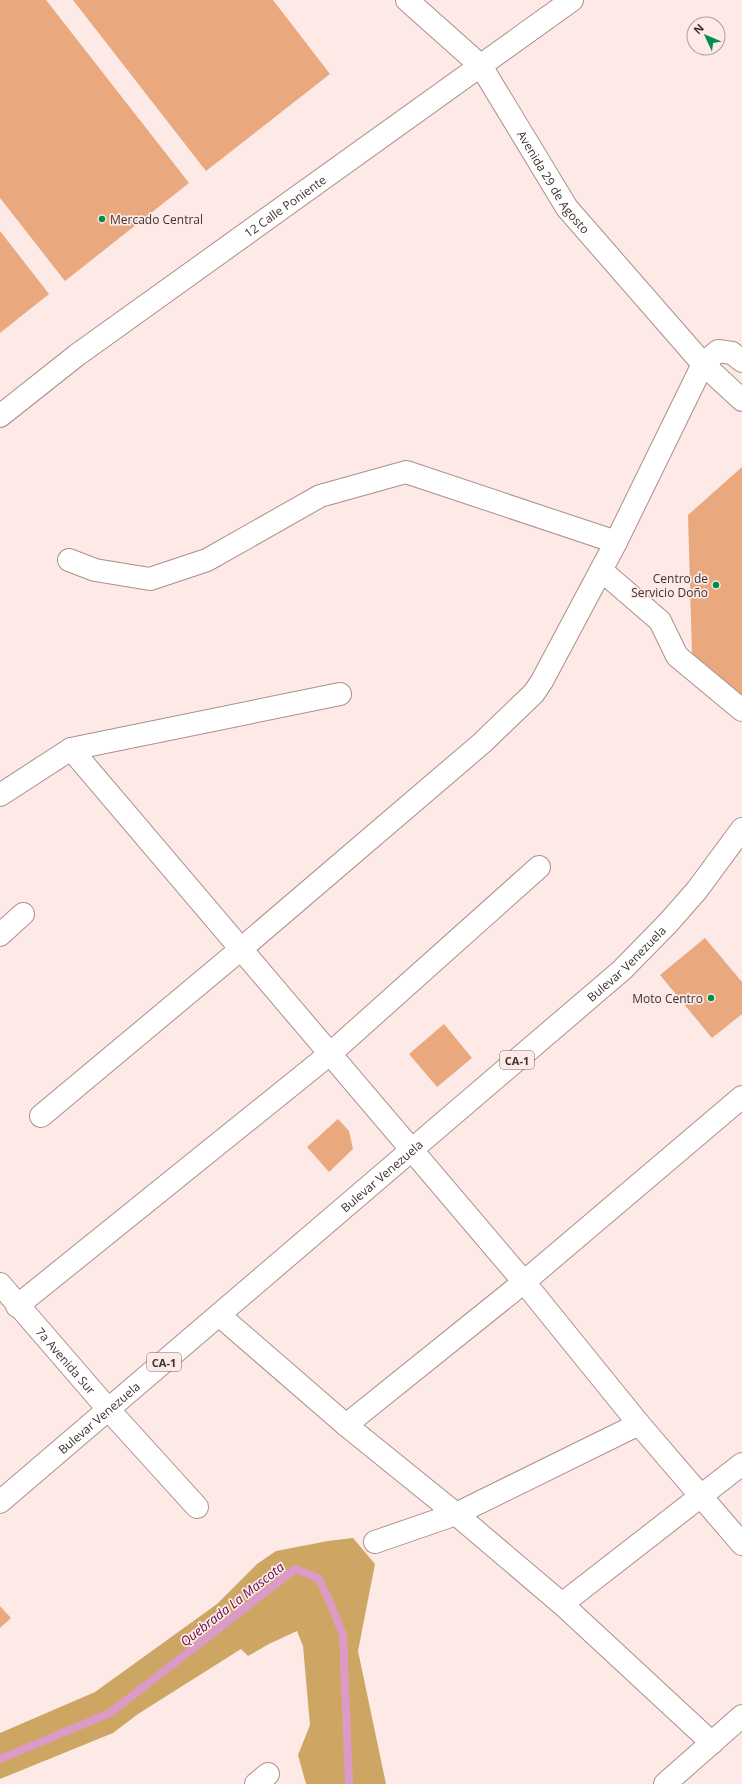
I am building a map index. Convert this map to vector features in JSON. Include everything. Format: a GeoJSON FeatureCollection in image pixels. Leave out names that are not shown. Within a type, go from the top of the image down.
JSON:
{"type":"FeatureCollection","features":[{"type":"Feature","properties":{"kind":"main road","name":"Avenida 29 de Agosto"},"geometry":{"type":"LineString","coordinates":[[407,0],[481,66],[567,208],[703,364],[742,400]]}},
{"type":"Feature","properties":{"kind":"main road","name":"12 Calle Poniente"},"geometry":{"type":"LineString","coordinates":[[0,416],[77,354],[572,0]]}},
{"type":"Feature","properties":{"kind":"main road"},"geometry":{"type":"LineString","coordinates":[[41,1116],[482,743],[523,705],[542,681],[616,542],[703,364],[718,351],[732,353],[742,361]]}},
{"type":"Feature","properties":{"kind":"main road"},"geometry":{"type":"LineString","coordinates":[[69,560],[95,570],[150,579],[207,560],[320,496],[406,472],[616,542]]}},
{"type":"Feature","properties":{"kind":"main road"},"geometry":{"type":"LineString","coordinates":[[601,570],[660,620],[677,656],[742,710]]}},
{"type":"Feature","properties":{"kind":"main road"},"geometry":{"type":"LineString","coordinates":[[0,795],[71,749],[340,694]]}},
{"type":"Feature","properties":{"kind":"main road"},"geometry":{"type":"LineString","coordinates":[[71,749],[331,1053],[524,1282],[639,1424],[742,1544]]}},
{"type":"Feature","properties":{"kind":"main road","name":"Bulevar Venezuela"},"geometry":{"type":"LineString","coordinates":[[0,1502],[622,970],[669,922],[697,890],[742,830]]}},
{"type":"Feature","properties":{"kind":"main road"},"geometry":{"type":"LineString","coordinates":[[18,1306],[331,1053],[539,867]]}},
{"type":"Feature","properties":{"kind":"main road"},"geometry":{"type":"LineString","coordinates":[[0,935],[23,914]]}},
{"type":"Feature","properties":{"kind":"main road"},"geometry":{"type":"LineString","coordinates":[[346,1425],[524,1282],[742,1097]]}},
{"type":"Feature","properties":{"kind":"main road","name":"7a Avenida Sur"},"geometry":{"type":"LineString","coordinates":[[0,1284],[108,1409],[197,1507]]}},
{"type":"Feature","properties":{"kind":"main road"},"geometry":{"type":"LineString","coordinates":[[219,1315],[346,1425],[456,1514],[562,1604],[712,1743]]}},
{"type":"Feature","properties":{"kind":"main road"},"geometry":{"type":"LineString","coordinates":[[375,1542],[456,1514],[639,1424]]}},
{"type":"Feature","properties":{"kind":"main road"},"geometry":{"type":"LineString","coordinates":[[562,1604],[742,1464]]}},
{"type":"Feature","properties":{"kind":"main road"},"geometry":{"type":"LineString","coordinates":[[665,1784],[742,1716]]}},
{"type":"Feature","properties":{"kind":"shaded area"},"geometry":{"type":"Polygon","coordinates":[[[353,1538],[375,1564],[358,1651],[386,1784],[306,1784],[298,1755],[310,1725],[303,1646],[297,1631],[248,1656],[241,1649],[138,1714],[113,1733],[0,1779],[0,1733],[95,1692],[217,1604],[257,1564],[276,1551],[328,1541],[353,1538]]]}},
{"type":"Feature","properties":{"kind":"building"},"geometry":{"type":"Polygon","coordinates":[[[0,0],[46,0],[189,183],[65,281],[0,198],[0,0]]]}},
{"type":"Feature","properties":{"kind":"building"},"geometry":{"type":"Polygon","coordinates":[[[73,0],[273,0],[330,74],[206,171],[73,0]]]}},
{"type":"Feature","properties":{"kind":"building"},"geometry":{"type":"Polygon","coordinates":[[[0,231],[49,294],[0,333],[0,231]]]}},
{"type":"Feature","properties":{"kind":"building","name":"Centro de Servicio Doño"},"geometry":{"type":"Polygon","coordinates":[[[742,467],[742,698],[692,655],[688,515],[742,467]]]}},
{"type":"Feature","properties":{"kind":"building","name":"Moto Centro"},"geometry":{"type":"Polygon","coordinates":[[[705,938],[742,982],[742,1014],[712,1038],[660,975],[705,938]]]}},
{"type":"Feature","properties":{"kind":"building"},"geometry":{"type":"Polygon","coordinates":[[[444,1024],[472,1058],[437,1087],[409,1054],[444,1024]]]}},
{"type":"Feature","properties":{"kind":"building"},"geometry":{"type":"Polygon","coordinates":[[[338,1119],[349,1131],[353,1149],[329,1172],[307,1147],[338,1119]]]}},
{"type":"Feature","properties":{"kind":"building"},"geometry":{"type":"Polygon","coordinates":[[[0,1606],[11,1618],[0,1628],[0,1606]]]}},
{"type":"Feature","properties":{"kind":"waterway","name":"Quebrada La Mascota"},"geometry":{"type":"LineString","coordinates":[[0,1759],[110,1713],[295,1569],[318,1578],[329,1600],[343,1635],[349,1784]]}},
{"type":"Feature","properties":{"kind":"place","name":"Mercado Central"},"geometry":{"type":"Point","coordinates":[102,219]}},
{"type":"Feature","properties":{"kind":"place","name":"Centro de Servicio Doño"},"geometry":{"type":"Point","coordinates":[716,585]}},
{"type":"Feature","properties":{"kind":"place","name":"Moto Centro"},"geometry":{"type":"Point","coordinates":[711,998]}}]}
